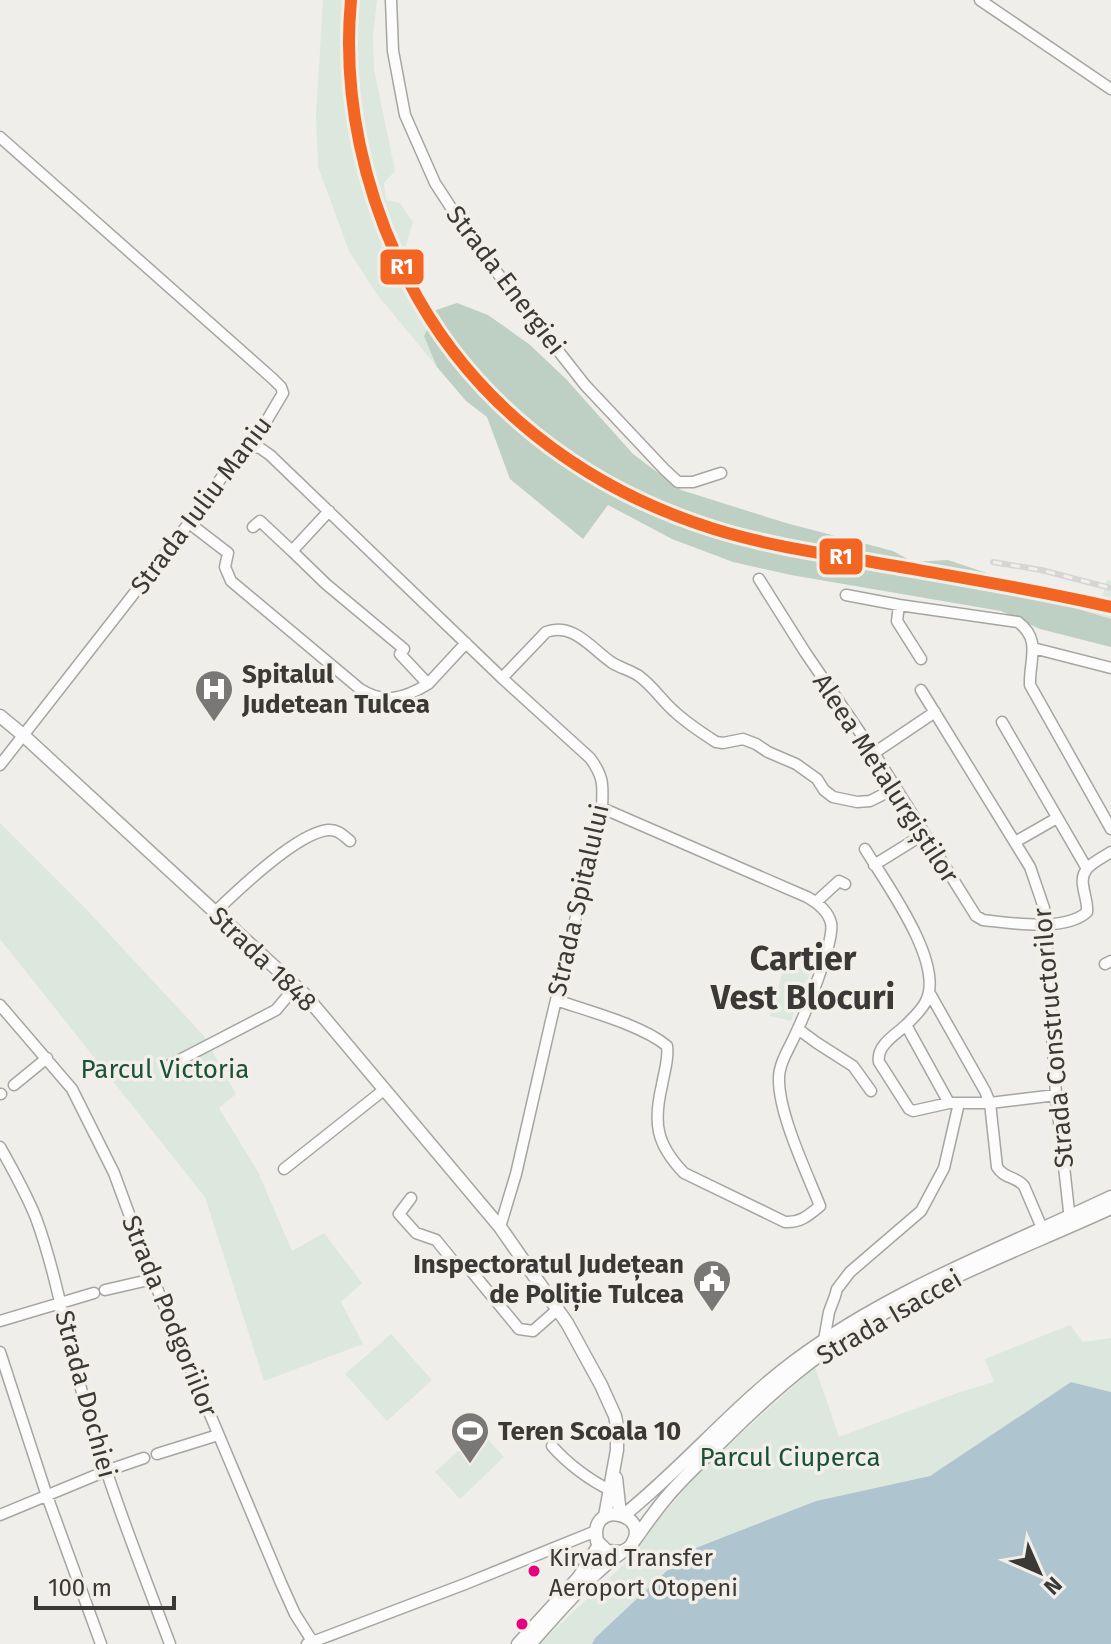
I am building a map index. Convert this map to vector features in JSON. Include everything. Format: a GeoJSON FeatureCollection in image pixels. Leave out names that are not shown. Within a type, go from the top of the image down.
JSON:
{"type":"FeatureCollection","features":[{"type":"Feature","properties":{"kind":"main road","name":"Strada 1848"},"geometry":{"type":"LineString","coordinates":[[0,716],[296,986],[500,1227]]}},
{"type":"Feature","properties":{"kind":"main road","name":"Strada Isaccei"},"geometry":{"type":"LineString","coordinates":[[530,1644],[586,1583],[627,1550],[668,1496],[700,1462],[775,1390],[827,1348],[899,1305],[1070,1221],[1111,1197]]}},
{"type":"Feature","properties":{"kind":"main road","name":"Strada Isaccei"},"geometry":{"type":"LineString","coordinates":[[622,1515],[654,1492],[759,1390],[824,1340],[908,1291],[1042,1228],[1111,1208]]}},
{"type":"Feature","properties":{"kind":"main road"},"geometry":{"type":"LineString","coordinates":[[500,1227],[558,1309],[581,1347],[615,1416],[618,1438],[605,1516]]}},
{"type":"Feature","properties":{"kind":"main road"},"geometry":{"type":"LineString","coordinates":[[615,1467],[622,1515]]}},
{"type":"Feature","properties":{"kind":"main road"},"geometry":{"type":"LineString","coordinates":[[622,1552],[607,1551],[599,1545],[596,1531],[605,1516],[622,1515],[633,1524],[633,1542]]}},
{"type":"Feature","properties":{"kind":"main road"},"geometry":{"type":"LineString","coordinates":[[518,1644],[579,1577],[599,1545]]}},
{"type":"Feature","properties":{"kind":"street","name":"Strada Energiei"},"geometry":{"type":"LineString","coordinates":[[391,0],[393,51],[405,115],[435,183],[474,243],[585,385],[664,469],[678,482],[693,482],[721,473]]}},
{"type":"Feature","properties":{"kind":"street"},"geometry":{"type":"LineString","coordinates":[[980,0],[1111,89]]}},
{"type":"Feature","properties":{"kind":"street"},"geometry":{"type":"LineString","coordinates":[[995,0],[999,14]]}},
{"type":"Feature","properties":{"kind":"street","name":"Strada Iuliu Maniu"},"geometry":{"type":"LineString","coordinates":[[0,137],[281,387],[283,393],[251,447],[240,453],[232,463],[189,523],[0,765]]}},
{"type":"Feature","properties":{"kind":"street","name":"Strada Spitalului"},"geometry":{"type":"LineString","coordinates":[[251,447],[260,448],[270,455],[502,678],[590,758],[599,770],[603,788],[602,808],[516,1174],[500,1227]]}},
{"type":"Feature","properties":{"kind":"street"},"geometry":{"type":"LineString","coordinates":[[292,551],[329,511]]}},
{"type":"Feature","properties":{"kind":"street"},"geometry":{"type":"LineString","coordinates":[[253,527],[260,521],[326,584],[404,649],[400,654],[428,684]]}},
{"type":"Feature","properties":{"kind":"street"},"geometry":{"type":"LineString","coordinates":[[189,523],[228,553],[225,567],[231,581],[369,695],[396,698],[411,694],[428,684],[466,643]]}},
{"type":"Feature","properties":{"kind":"street","name":"Aleea Metalurgiștilor"},"geometry":{"type":"LineString","coordinates":[[759,579],[874,753],[976,916],[983,920],[1046,924]]}},
{"type":"Feature","properties":{"kind":"street"},"geometry":{"type":"LineString","coordinates":[[846,595],[1018,622],[1030,633],[1033,648],[1030,685],[1111,829]]}},
{"type":"Feature","properties":{"kind":"street"},"geometry":{"type":"LineString","coordinates":[[899,605],[897,621],[921,659]]}},
{"type":"Feature","properties":{"kind":"street"},"geometry":{"type":"LineString","coordinates":[[502,678],[546,632],[554,629],[567,631],[582,638],[612,663],[643,678],[676,713],[716,742],[743,739],[756,744],[796,764],[817,779],[833,797],[870,801],[896,788]]}},
{"type":"Feature","properties":{"kind":"street"},"geometry":{"type":"LineString","coordinates":[[1033,648],[1111,668]]}},
{"type":"Feature","properties":{"kind":"street","name":"Strada Constructorilor"},"geometry":{"type":"LineString","coordinates":[[921,690],[1030,867],[1044,908],[1056,1095],[1070,1221]]}},
{"type":"Feature","properties":{"kind":"street"},"geometry":{"type":"LineString","coordinates":[[874,753],[935,712]]}},
{"type":"Feature","properties":{"kind":"street"},"geometry":{"type":"LineString","coordinates":[[1002,722],[1086,867]]}},
{"type":"Feature","properties":{"kind":"street"},"geometry":{"type":"LineString","coordinates":[[556,1000],[627,1025],[664,1043],[668,1050],[656,1115],[659,1133],[669,1155],[684,1173],[785,1222],[805,1218],[820,1206],[793,1138],[781,1097],[779,1074],[830,945],[832,925],[829,917],[816,902],[602,808]]}},
{"type":"Feature","properties":{"kind":"street"},"geometry":{"type":"LineString","coordinates":[[1015,842],[1057,818]]}},
{"type":"Feature","properties":{"kind":"street"},"geometry":{"type":"LineString","coordinates":[[215,912],[273,862],[316,833],[331,830],[341,833],[350,841]]}},
{"type":"Feature","properties":{"kind":"street"},"geometry":{"type":"LineString","coordinates":[[874,865],[924,834]]}},
{"type":"Feature","properties":{"kind":"street"},"geometry":{"type":"LineString","coordinates":[[865,849],[916,934],[924,953],[929,992],[990,1103],[997,1167],[1002,1174],[1019,1180],[1024,1186],[1042,1228]]}},
{"type":"Feature","properties":{"kind":"street"},"geometry":{"type":"LineString","coordinates":[[1046,924],[1076,920],[1087,912],[1082,875],[1086,867],[1111,852]]}},
{"type":"Feature","properties":{"kind":"street"},"geometry":{"type":"LineString","coordinates":[[816,902],[839,881],[845,884]]}},
{"type":"Feature","properties":{"kind":"street"},"geometry":{"type":"LineString","coordinates":[[170,1065],[276,1010],[296,986]]}},
{"type":"Feature","properties":{"kind":"street"},"geometry":{"type":"LineString","coordinates":[[929,992],[926,1002],[878,1053],[879,1062],[909,1109],[918,1111],[954,1103],[990,1103],[1056,1095]]}},
{"type":"Feature","properties":{"kind":"street","name":"Strada Podgoriilor"},"geometry":{"type":"LineString","coordinates":[[0,1005],[72,1089],[114,1173],[153,1279],[218,1435],[295,1614],[311,1643]]}},
{"type":"Feature","properties":{"kind":"street"},"geometry":{"type":"LineString","coordinates":[[824,1340],[837,1289],[850,1272],[921,1211],[944,1168],[954,1103],[906,1025]]}},
{"type":"Feature","properties":{"kind":"street"},"geometry":{"type":"LineString","coordinates":[[798,1029],[853,1066],[871,1091]]}},
{"type":"Feature","properties":{"kind":"street"},"geometry":{"type":"LineString","coordinates":[[14,1085],[47,1058]]}},
{"type":"Feature","properties":{"kind":"street"},"geometry":{"type":"LineString","coordinates":[[284,1169],[385,1089]]}},
{"type":"Feature","properties":{"kind":"street","name":"Strada Dochiei"},"geometry":{"type":"LineString","coordinates":[[0,1147],[35,1215],[61,1303],[86,1409],[170,1644]]}},
{"type":"Feature","properties":{"kind":"street"},"geometry":{"type":"LineString","coordinates":[[411,1198],[399,1214],[416,1233],[436,1240],[458,1267],[468,1267],[519,1329],[533,1331],[558,1309]]}},
{"type":"Feature","properties":{"kind":"street"},"geometry":{"type":"LineString","coordinates":[[0,1321],[153,1279]]}},
{"type":"Feature","properties":{"kind":"street"},"geometry":{"type":"LineString","coordinates":[[0,1352],[47,1496],[101,1644]]}},
{"type":"Feature","properties":{"kind":"street"},"geometry":{"type":"LineString","coordinates":[[157,1454],[218,1435]]}},
{"type":"Feature","properties":{"kind":"street"},"geometry":{"type":"LineString","coordinates":[[552,1446],[592,1480],[610,1490]]}},
{"type":"Feature","properties":{"kind":"street"},"geometry":{"type":"LineString","coordinates":[[0,1515],[144,1458]]}},
{"type":"Feature","properties":{"kind":"street"},"geometry":{"type":"LineString","coordinates":[[311,1643],[596,1531]]}},
{"type":"Feature","properties":{"kind":"green space"},"geometry":{"type":"Polygon","coordinates":[[[323,0],[377,0],[373,36],[374,69],[395,171],[384,183],[386,200],[400,203],[413,222],[403,256],[397,257],[431,320],[424,336],[437,367],[376,293],[349,251],[318,167],[316,116],[323,0]]]}},
{"type":"Feature","properties":{"kind":"green space"},"geometry":{"type":"Polygon","coordinates":[[[457,303],[488,315],[529,344],[566,379],[633,454],[681,490],[786,523],[893,551],[913,562],[948,560],[1043,592],[1075,608],[1111,619],[1111,647],[1040,629],[1001,611],[733,562],[672,539],[608,505],[583,539],[510,479],[487,417],[466,401],[437,367],[424,336],[436,310],[457,303]]]}},
{"type":"Feature","properties":{"kind":"green space"},"geometry":{"type":"Polygon","coordinates":[[[1107,580],[1111,581],[1111,619],[1075,608],[1043,592],[1102,598],[1107,580]]]}},
{"type":"Feature","properties":{"kind":"green space","name":"Parcul Victoria"},"geometry":{"type":"Polygon","coordinates":[[[0,823],[87,910],[204,1036],[236,1094],[219,1108],[258,1172],[292,1251],[324,1233],[362,1283],[341,1302],[363,1344],[264,1381],[205,1197],[0,939],[0,823]]]}},
{"type":"Feature","properties":{"kind":"green space"},"geometry":{"type":"Polygon","coordinates":[[[785,963],[811,971],[791,1021],[770,1016],[785,963]]]}},
{"type":"Feature","properties":{"kind":"green space","name":"Parcul Ciuperca"},"geometry":{"type":"Polygon","coordinates":[[[1070,1325],[1083,1342],[1111,1338],[1111,1392],[1071,1382],[930,1476],[816,1501],[688,1551],[592,1644],[539,1644],[623,1565],[705,1466],[815,1367],[839,1437],[994,1382],[985,1359],[1070,1325]]]}},
{"type":"Feature","properties":{"kind":"green space"},"geometry":{"type":"Polygon","coordinates":[[[391,1334],[432,1380],[387,1421],[345,1374],[391,1334]]]}},
{"type":"Feature","properties":{"kind":"green space","name":"Teren Scoala 10"},"geometry":{"type":"Polygon","coordinates":[[[480,1431],[504,1457],[460,1499],[435,1472],[480,1431]]]}},
{"type":"Feature","properties":{"kind":"water"},"geometry":{"type":"Polygon","coordinates":[[[1071,1382],[1111,1392],[1111,1644],[592,1644],[688,1551],[816,1501],[930,1476],[1071,1382]]]}},
{"type":"Feature","properties":{"kind":"railway"},"geometry":{"type":"LineString","coordinates":[[993,562],[1041,570],[1111,588]]}},
{"type":"Feature","properties":{"kind":"transit line","name":"R1"},"geometry":{"type":"LineString","coordinates":[[351,0],[349,36],[353,109],[368,179],[393,247],[434,324],[464,365],[498,402],[536,435],[576,465],[620,490],[666,512],[714,529],[787,547],[1111,607]]}},
{"type":"Feature","properties":{"kind":"place","name":"Spitalul Judetean Tulcea"},"geometry":{"type":"Point","coordinates":[214,723]}},
{"type":"Feature","properties":{"kind":"place","name":"Inspectoratul Județean de Poliție Tulcea"},"geometry":{"type":"Point","coordinates":[712,1313]}},
{"type":"Feature","properties":{"kind":"place","name":"Teren Scoala 10"},"geometry":{"type":"Point","coordinates":[470,1465]}},
{"type":"Feature","properties":{"kind":"place","name":"Kirvad Transfer Aeroport Otopeni"},"geometry":{"type":"Point","coordinates":[534,1571]}},
{"type":"Feature","properties":{"kind":"district","name":"Cartier Vest Blocuri"},"geometry":{"type":"Point","coordinates":[803,978]}}]}
